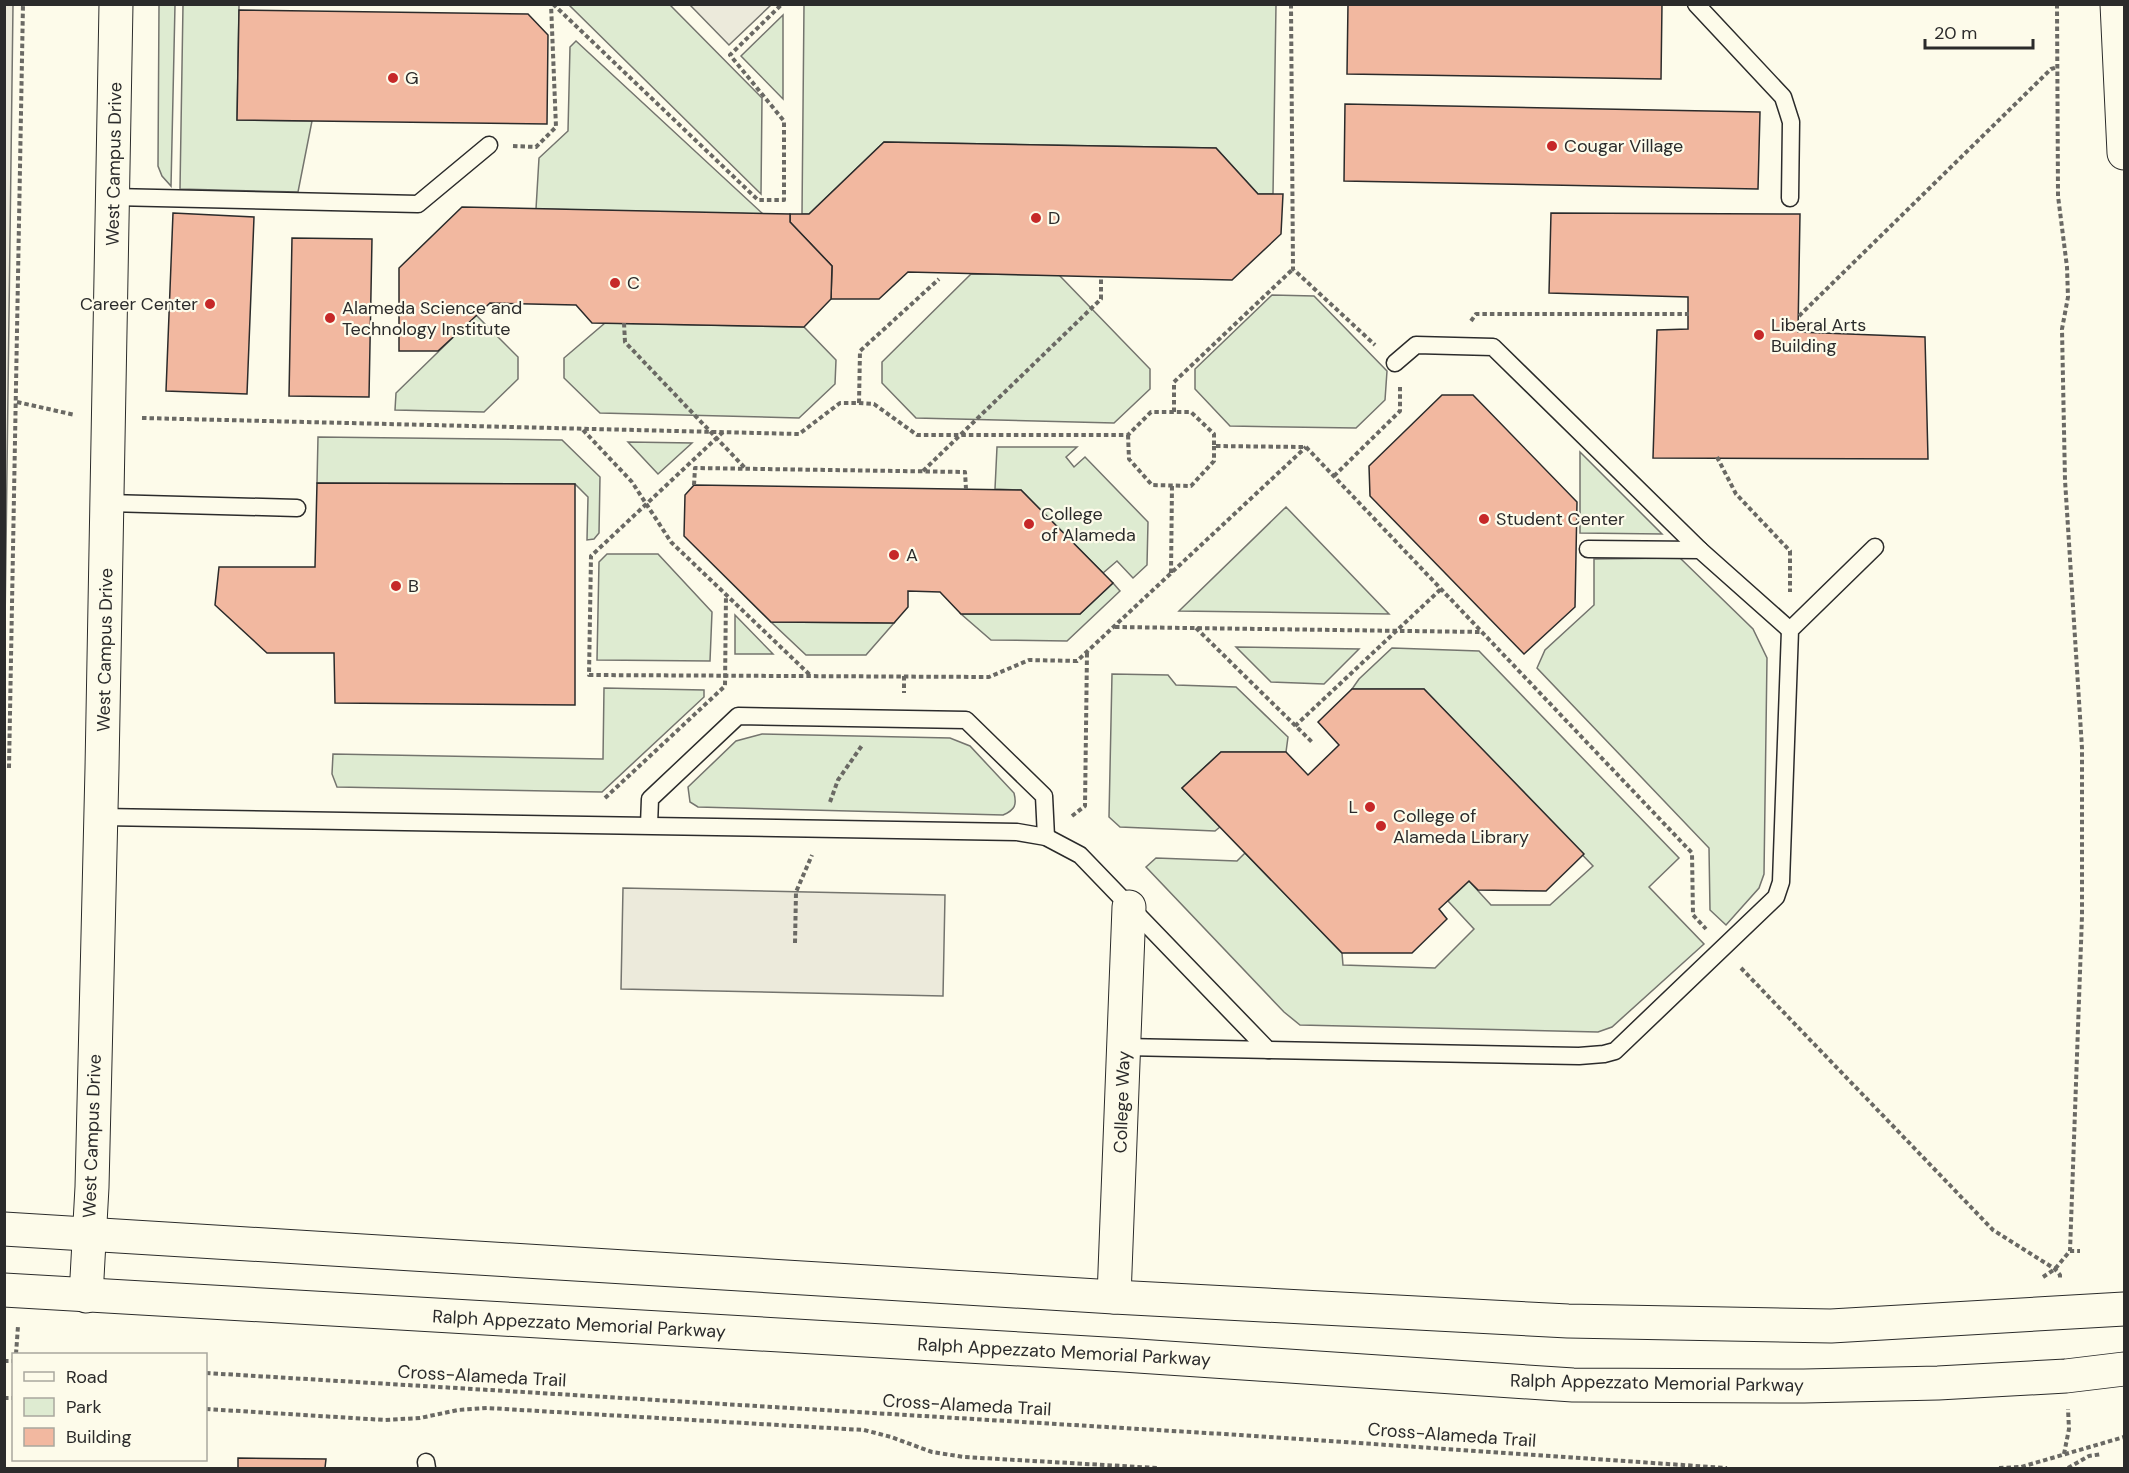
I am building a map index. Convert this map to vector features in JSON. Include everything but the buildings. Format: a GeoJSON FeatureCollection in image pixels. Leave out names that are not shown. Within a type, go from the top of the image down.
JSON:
{"type":"FeatureCollection","features":[{"type":"Feature","properties":{"kind":"street","name":"West Campus Drive"},"geometry":{"type":"LineString","coordinates":[[86,1296],[92,1187],[101,817],[116,4]]}},
{"type":"Feature","properties":{"kind":"street"},"geometry":{"type":"LineString","coordinates":[[2117,4],[2124,153]]}},
{"type":"Feature","properties":{"kind":"street","name":"College Way"},"geometry":{"type":"LineString","coordinates":[[1114,1298],[1129,907]]}},
{"type":"Feature","properties":{"kind":"street"},"geometry":{"type":"LineString","coordinates":[[4,1229],[1114,1298],[1568,1321],[1831,1326],[2124,1309]]}},
{"type":"Feature","properties":{"kind":"street","name":"Ralph Appezzato Memorial Parkway"},"geometry":{"type":"LineString","coordinates":[[4,1290],[1112,1354],[1573,1385],[1804,1386],[1938,1383],[2066,1376],[2124,1369]]}},
{"type":"Feature","properties":{"kind":"lane"},"geometry":{"type":"LineString","coordinates":[[1696,4],[1783,97],[1791,122],[1790,198]]}},
{"type":"Feature","properties":{"kind":"lane"},"geometry":{"type":"LineString","coordinates":[[113,197],[418,204],[489,145]]}},
{"type":"Feature","properties":{"kind":"lane"},"geometry":{"type":"LineString","coordinates":[[1395,363],[1416,345],[1493,347],[1700,550],[1790,630]]}},
{"type":"Feature","properties":{"kind":"lane"},"geometry":{"type":"LineString","coordinates":[[108,503],[297,508]]}},
{"type":"Feature","properties":{"kind":"lane"},"geometry":{"type":"LineString","coordinates":[[1124,1047],[1579,1056],[1615,1051],[1776,897],[1781,882],[1790,630],[1875,547]]}},
{"type":"Feature","properties":{"kind":"lane"},"geometry":{"type":"LineString","coordinates":[[1588,549],[1700,550]]}},
{"type":"Feature","properties":{"kind":"lane"},"geometry":{"type":"LineString","coordinates":[[649,825],[650,799],[738,716],[966,720],[1044,796],[1046,837]]}},
{"type":"Feature","properties":{"kind":"lane"},"geometry":{"type":"LineString","coordinates":[[101,817],[1017,832],[1046,837],[1080,855],[1269,1050]]}},
{"type":"Feature","properties":{"kind":"path"},"geometry":{"type":"LineString","coordinates":[[9,768],[23,4]]}},
{"type":"Feature","properties":{"kind":"path"},"geometry":{"type":"LineString","coordinates":[[552,4],[758,200],[784,200],[784,121],[730,55],[782,4]]}},
{"type":"Feature","properties":{"kind":"path"},"geometry":{"type":"LineString","coordinates":[[489,145],[536,147],[556,127],[552,4]]}},
{"type":"Feature","properties":{"kind":"path"},"geometry":{"type":"LineString","coordinates":[[1291,4],[1293,269],[1400,369],[1400,411],[1334,476]]}},
{"type":"Feature","properties":{"kind":"path"},"geometry":{"type":"LineString","coordinates":[[2036,1282],[2055,1269],[2070,1251],[2082,916],[2082,748],[2066,480],[2062,329],[2068,297],[2067,267],[2058,196],[2057,4]]}},
{"type":"Feature","properties":{"kind":"path"},"geometry":{"type":"LineString","coordinates":[[1798,316],[2051,69],[2058,67]]}},
{"type":"Feature","properties":{"kind":"path"},"geometry":{"type":"LineString","coordinates":[[1174,412],[1174,382],[1293,269]]}},
{"type":"Feature","properties":{"kind":"path"},"geometry":{"type":"LineString","coordinates":[[923,471],[1101,299],[1101,277]]}},
{"type":"Feature","properties":{"kind":"path"},"geometry":{"type":"LineString","coordinates":[[859,403],[860,351],[939,279]]}},
{"type":"Feature","properties":{"kind":"path"},"geometry":{"type":"LineString","coordinates":[[1453,346],[1476,314],[1689,314]]}},
{"type":"Feature","properties":{"kind":"path"},"geometry":{"type":"LineString","coordinates":[[624,323],[625,342],[745,468]]}},
{"type":"Feature","properties":{"kind":"path"},"geometry":{"type":"LineString","coordinates":[[17,402],[71,415],[109,417],[799,434],[840,403],[874,404],[917,435],[1128,435],[1151,412],[1191,412],[1214,434],[1214,461],[1191,486],[1152,485],[1129,459],[1128,435]]}},
{"type":"Feature","properties":{"kind":"path"},"geometry":{"type":"LineString","coordinates":[[583,430],[632,482],[671,542],[810,676]]}},
{"type":"Feature","properties":{"kind":"path"},"geometry":{"type":"LineString","coordinates":[[723,432],[591,556],[589,675],[989,677],[1029,660],[1077,661],[1306,447]]}},
{"type":"Feature","properties":{"kind":"path"},"geometry":{"type":"LineString","coordinates":[[1214,446],[1306,447],[1692,853],[1693,915],[1722,948],[1993,1230],[2055,1269],[2060,1275]]}},
{"type":"Feature","properties":{"kind":"path"},"geometry":{"type":"LineString","coordinates":[[1718,457],[1736,494],[1790,551],[1790,630]]}},
{"type":"Feature","properties":{"kind":"path"},"geometry":{"type":"LineString","coordinates":[[694,485],[695,468],[745,468],[965,472],[966,489]]}},
{"type":"Feature","properties":{"kind":"path"},"geometry":{"type":"LineString","coordinates":[[1171,573],[1172,486]]}},
{"type":"Feature","properties":{"kind":"path"},"geometry":{"type":"LineString","coordinates":[[1295,726],[1442,588]]}},
{"type":"Feature","properties":{"kind":"path"},"geometry":{"type":"LineString","coordinates":[[603,799],[725,686],[726,594]]}},
{"type":"Feature","properties":{"kind":"path"},"geometry":{"type":"LineString","coordinates":[[1114,627],[1482,632]]}},
{"type":"Feature","properties":{"kind":"path"},"geometry":{"type":"LineString","coordinates":[[1196,628],[1312,743]]}},
{"type":"Feature","properties":{"kind":"path"},"geometry":{"type":"LineString","coordinates":[[1046,837],[1086,806],[1087,652]]}},
{"type":"Feature","properties":{"kind":"path"},"geometry":{"type":"LineString","coordinates":[[2070,1251],[2080,1251]]}},
{"type":"Feature","properties":{"kind":"path"},"geometry":{"type":"LineString","coordinates":[[16,1353],[18,1326],[27,1323]]}},
{"type":"Feature","properties":{"kind":"path","name":"Cross-Alameda Trail"},"geometry":{"type":"LineString","coordinates":[[207,1373],[1216,1433],[1727,1468]]}},
{"type":"Feature","properties":{"kind":"path","name":"Cross-Alameda Trail"},"geometry":{"type":"LineString","coordinates":[[207,1410],[385,1420],[420,1418],[458,1410],[487,1408],[852,1429],[891,1437],[932,1452],[964,1457],[1157,1468]]}},
{"type":"Feature","properties":{"kind":"path"},"geometry":{"type":"LineString","coordinates":[[2064,1454],[2069,1429]]}},
{"type":"Feature","properties":{"kind":"path"},"geometry":{"type":"LineString","coordinates":[[1999,1468],[2021,1467],[2124,1437]]}},
{"type":"Feature","properties":{"kind":"path"},"geometry":{"type":"LineString","coordinates":[[2068,1468],[2089,1456],[2099,1454],[2097,1463]]}},
{"type":"Feature","properties":{"kind":"green space"},"geometry":{"type":"Polygon","coordinates":[[[159,5],[175,5],[171,186],[162,176],[158,166],[159,5]]]}},
{"type":"Feature","properties":{"kind":"green space"},"geometry":{"type":"Polygon","coordinates":[[[183,5],[239,5],[237,120],[312,121],[298,192],[180,189],[183,5]]]}},
{"type":"Feature","properties":{"kind":"green space"},"geometry":{"type":"Polygon","coordinates":[[[569,5],[670,5],[762,98],[761,194],[569,5]]]}},
{"type":"Feature","properties":{"kind":"green space"},"geometry":{"type":"Polygon","coordinates":[[[804,5],[1276,5],[1273,194],[1258,194],[1216,148],[884,142],[809,214],[802,214],[804,5]]]}},
{"type":"Feature","properties":{"kind":"green space"},"geometry":{"type":"Polygon","coordinates":[[[783,15],[783,99],[741,56],[783,15]]]}},
{"type":"Feature","properties":{"kind":"green space"},"geometry":{"type":"Polygon","coordinates":[[[576,41],[763,214],[536,209],[539,158],[568,131],[570,47],[576,41]]]}},
{"type":"Feature","properties":{"kind":"green space"},"geometry":{"type":"Polygon","coordinates":[[[971,274],[1059,275],[1150,369],[1150,389],[1114,423],[916,418],[882,383],[882,362],[971,274]]]}},
{"type":"Feature","properties":{"kind":"green space"},"geometry":{"type":"Polygon","coordinates":[[[1272,295],[1314,296],[1387,371],[1385,400],[1356,428],[1230,426],[1195,389],[1195,369],[1272,295]]]}},
{"type":"Feature","properties":{"kind":"green space"},"geometry":{"type":"Polygon","coordinates":[[[476,315],[518,357],[518,379],[484,412],[395,410],[396,393],[476,315]]]}},
{"type":"Feature","properties":{"kind":"green space"},"geometry":{"type":"Polygon","coordinates":[[[605,323],[804,327],[836,360],[835,384],[799,418],[600,413],[564,378],[564,358],[605,323]]]}},
{"type":"Feature","properties":{"kind":"green space"},"geometry":{"type":"Polygon","coordinates":[[[318,437],[562,440],[600,477],[599,533],[594,539],[587,540],[588,497],[575,484],[317,483],[318,437]]]}},
{"type":"Feature","properties":{"kind":"green space"},"geometry":{"type":"Polygon","coordinates":[[[628,442],[692,443],[658,474],[628,442]]]}},
{"type":"Feature","properties":{"kind":"green space"},"geometry":{"type":"Polygon","coordinates":[[[997,447],[1077,447],[1066,457],[1074,467],[1085,457],[1148,522],[1147,565],[1133,578],[1117,561],[1103,573],[1021,490],[995,489],[997,447]]]}},
{"type":"Feature","properties":{"kind":"green space"},"geometry":{"type":"Polygon","coordinates":[[[1580,452],[1662,534],[1580,533],[1580,452]]]}},
{"type":"Feature","properties":{"kind":"green space"},"geometry":{"type":"Polygon","coordinates":[[[1286,507],[1389,614],[1179,611],[1286,507]]]}},
{"type":"Feature","properties":{"kind":"green space"},"geometry":{"type":"Polygon","coordinates":[[[607,554],[658,554],[712,612],[710,661],[597,660],[599,562],[607,554]]]}},
{"type":"Feature","properties":{"kind":"green space"},"geometry":{"type":"Polygon","coordinates":[[[1680,558],[1753,629],[1767,658],[1764,874],[1759,888],[1726,925],[1710,910],[1709,848],[1537,668],[1545,650],[1594,605],[1594,559],[1680,558]]]}},
{"type":"Feature","properties":{"kind":"green space"},"geometry":{"type":"Polygon","coordinates":[[[1113,583],[1120,591],[1067,641],[991,640],[961,614],[1080,614],[1113,583]]]}},
{"type":"Feature","properties":{"kind":"green space"},"geometry":{"type":"Polygon","coordinates":[[[735,615],[773,654],[735,654],[735,615]]]}},
{"type":"Feature","properties":{"kind":"green space"},"geometry":{"type":"Polygon","coordinates":[[[771,622],[894,623],[866,655],[806,655],[771,622]]]}},
{"type":"Feature","properties":{"kind":"green space"},"geometry":{"type":"Polygon","coordinates":[[[1236,647],[1359,649],[1324,684],[1271,682],[1236,647]]]}},
{"type":"Feature","properties":{"kind":"green space"},"geometry":{"type":"Polygon","coordinates":[[[1392,648],[1479,651],[1679,858],[1649,887],[1704,944],[1612,1027],[1598,1032],[1300,1025],[1284,1012],[1146,867],[1156,858],[1237,861],[1245,853],[1342,953],[1343,965],[1435,968],[1474,929],[1448,901],[1469,881],[1491,905],[1550,905],[1593,866],[1424,689],[1352,689],[1359,679],[1392,648]]]}},
{"type":"Feature","properties":{"kind":"green space"},"geometry":{"type":"Polygon","coordinates":[[[1112,674],[1168,675],[1176,685],[1236,687],[1288,737],[1286,752],[1221,752],[1182,788],[1220,827],[1215,831],[1120,827],[1109,817],[1112,674]]]}},
{"type":"Feature","properties":{"kind":"green space"},"geometry":{"type":"Polygon","coordinates":[[[604,688],[704,690],[704,697],[602,792],[337,787],[332,774],[333,754],[603,759],[604,688]]]}},
{"type":"Feature","properties":{"kind":"green space"},"geometry":{"type":"Polygon","coordinates":[[[762,734],[950,738],[970,746],[1014,793],[1015,804],[1013,809],[1003,815],[698,807],[690,802],[688,787],[736,741],[762,734]]]}},
{"type":"Feature","properties":{"kind":"shaded area"},"geometry":{"type":"Polygon","coordinates":[[[4,5],[13,5],[5,626],[4,5]]]}},
{"type":"Feature","properties":{"kind":"shaded area"},"geometry":{"type":"Polygon","coordinates":[[[690,5],[771,5],[729,45],[690,5]]]}},
{"type":"Feature","properties":{"kind":"shaded area"},"geometry":{"type":"Polygon","coordinates":[[[623,888],[945,895],[943,996],[621,989],[623,888]]]}},
{"type":"Feature","properties":{"kind":"place","name":"G"},"geometry":{"type":"Point","coordinates":[393,78]}},
{"type":"Feature","properties":{"kind":"place","name":"Cougar Village"},"geometry":{"type":"Point","coordinates":[1552,146]}},
{"type":"Feature","properties":{"kind":"place","name":"D"},"geometry":{"type":"Point","coordinates":[1036,218]}},
{"type":"Feature","properties":{"kind":"place","name":"C"},"geometry":{"type":"Point","coordinates":[615,283]}},
{"type":"Feature","properties":{"kind":"place","name":"Career Center"},"geometry":{"type":"Point","coordinates":[210,304]}},
{"type":"Feature","properties":{"kind":"place","name":"Alameda Science and Technology Institute"},"geometry":{"type":"Point","coordinates":[330,318]}},
{"type":"Feature","properties":{"kind":"place","name":"Liberal Arts Building"},"geometry":{"type":"Point","coordinates":[1759,335]}},
{"type":"Feature","properties":{"kind":"place","name":"Student Center"},"geometry":{"type":"Point","coordinates":[1484,519]}},
{"type":"Feature","properties":{"kind":"place","name":"College of Alameda"},"geometry":{"type":"Point","coordinates":[1029,524]}},
{"type":"Feature","properties":{"kind":"place","name":"A"},"geometry":{"type":"Point","coordinates":[894,555]}},
{"type":"Feature","properties":{"kind":"place","name":"B"},"geometry":{"type":"Point","coordinates":[396,586]}},
{"type":"Feature","properties":{"kind":"place","name":"L"},"geometry":{"type":"Point","coordinates":[1370,807]}},
{"type":"Feature","properties":{"kind":"place","name":"College of Alameda Library"},"geometry":{"type":"Point","coordinates":[1381,826]}}]}
